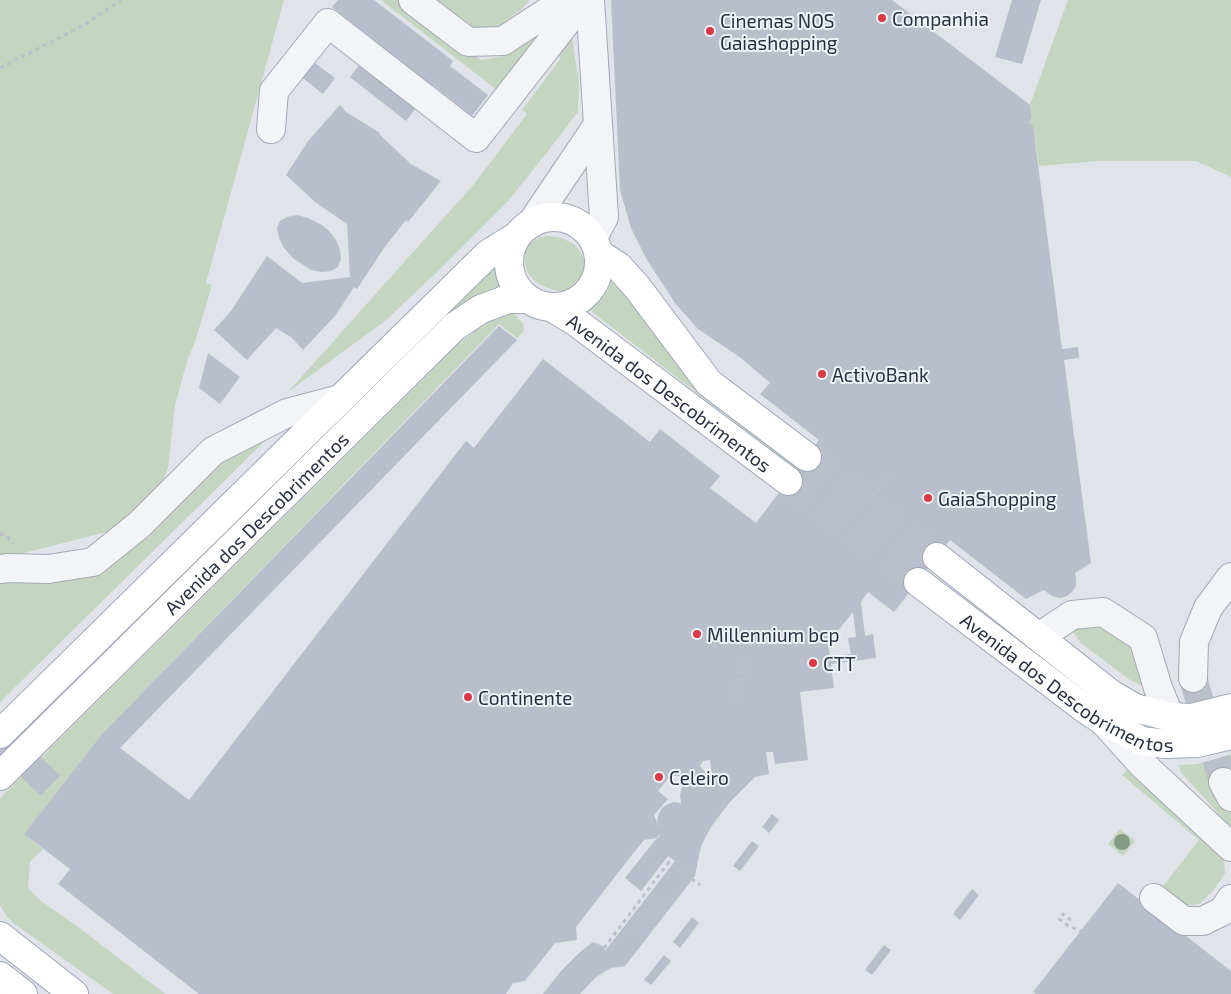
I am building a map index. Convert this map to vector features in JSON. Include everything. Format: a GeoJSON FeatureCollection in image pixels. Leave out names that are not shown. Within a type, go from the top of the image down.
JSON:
{"type":"FeatureCollection","features":[{"type":"Feature","properties":{"kind":"main road"},"geometry":{"type":"LineString","coordinates":[[554,217],[581,225],[596,246],[599,272],[592,288],[579,301],[562,307],[540,303],[516,286],[510,270],[510,252],[524,230],[554,217]]}},
{"type":"Feature","properties":{"kind":"main road","name":"Avenida dos Descobrimentos"},"geometry":{"type":"LineString","coordinates":[[0,734],[488,254],[524,230]]}},
{"type":"Feature","properties":{"kind":"main road","name":"Avenida dos Descobrimentos"},"geometry":{"type":"LineString","coordinates":[[596,246],[618,266],[637,288],[709,383],[807,457]]}},
{"type":"Feature","properties":{"kind":"main road","name":"Avenida dos Descobrimentos"},"geometry":{"type":"LineString","coordinates":[[0,776],[454,327],[482,309],[508,299],[540,303],[576,322],[788,481]]}},
{"type":"Feature","properties":{"kind":"main road","name":"Avenida dos Descobrimentos"},"geometry":{"type":"LineString","coordinates":[[937,557],[1111,694],[1135,708],[1170,717],[1191,718],[1231,708]]}},
{"type":"Feature","properties":{"kind":"main road","name":"Avenida dos Descobrimentos"},"geometry":{"type":"LineString","coordinates":[[918,582],[1102,720],[1142,741],[1165,744],[1197,743],[1231,735]]}},
{"type":"Feature","properties":{"kind":"main road"},"geometry":{"type":"LineString","coordinates":[[0,936],[74,994]]}},
{"type":"Feature","properties":{"kind":"main road"},"geometry":{"type":"LineString","coordinates":[[0,976],[23,994]]}},
{"type":"Feature","properties":{"kind":"street"},"geometry":{"type":"LineString","coordinates":[[413,0],[468,42],[503,41],[561,2],[570,0]]}},
{"type":"Feature","properties":{"kind":"street"},"geometry":{"type":"LineString","coordinates":[[271,129],[274,91],[328,23],[476,138],[584,0]]}},
{"type":"Feature","properties":{"kind":"street"},"geometry":{"type":"LineString","coordinates":[[590,0],[604,217],[596,246]]}},
{"type":"Feature","properties":{"kind":"street"},"geometry":{"type":"LineString","coordinates":[[524,230],[598,126]]}},
{"type":"Feature","properties":{"kind":"street"},"geometry":{"type":"LineString","coordinates":[[0,570],[8,568],[48,569],[93,562],[139,524],[213,451],[287,413],[340,399]]}},
{"type":"Feature","properties":{"kind":"street"},"geometry":{"type":"LineString","coordinates":[[1193,678],[1194,642],[1208,608],[1231,577]]}},
{"type":"Feature","properties":{"kind":"street"},"geometry":{"type":"LineString","coordinates":[[1039,637],[1072,615],[1103,612],[1143,638],[1158,688],[1170,717]]}},
{"type":"Feature","properties":{"kind":"street"},"geometry":{"type":"LineString","coordinates":[[1102,720],[1142,764],[1231,846]]}},
{"type":"Feature","properties":{"kind":"street"},"geometry":{"type":"LineString","coordinates":[[1154,898],[1184,921],[1203,921],[1228,909]]}},
{"type":"Feature","properties":{"kind":"path"},"geometry":{"type":"LineString","coordinates":[[0,68],[84,25],[121,0]]}},
{"type":"Feature","properties":{"kind":"path"},"geometry":{"type":"LineString","coordinates":[[867,503],[889,474]]}},
{"type":"Feature","properties":{"kind":"path"},"geometry":{"type":"LineString","coordinates":[[734,697],[742,656]]}},
{"type":"Feature","properties":{"kind":"path"},"geometry":{"type":"LineString","coordinates":[[739,698],[747,656]]}},
{"type":"Feature","properties":{"kind":"path"},"geometry":{"type":"LineString","coordinates":[[604,948],[669,862],[700,885]]}},
{"type":"Feature","properties":{"kind":"path"},"geometry":{"type":"LineString","coordinates":[[630,930],[658,896]]}},
{"type":"Feature","properties":{"kind":"path"},"geometry":{"type":"LineString","coordinates":[[638,936],[666,902]]}},
{"type":"Feature","properties":{"kind":"path"},"geometry":{"type":"LineString","coordinates":[[1071,920],[1063,914],[1059,919],[1080,931]]}},
{"type":"Feature","properties":{"kind":"green space"},"geometry":{"type":"Polygon","coordinates":[[[0,0],[284,0],[206,283],[212,285],[175,405],[168,468],[161,485],[110,531],[20,554],[0,554],[0,0]]]}},
{"type":"Feature","properties":{"kind":"green space"},"geometry":{"type":"Polygon","coordinates":[[[381,0],[398,0],[481,60],[504,56],[544,26],[497,90],[381,0]]]}},
{"type":"Feature","properties":{"kind":"green space"},"geometry":{"type":"Polygon","coordinates":[[[431,0],[530,0],[521,10],[500,25],[474,31],[431,0]]]}},
{"type":"Feature","properties":{"kind":"green space"},"geometry":{"type":"Polygon","coordinates":[[[1068,0],[1231,0],[1231,177],[1196,161],[1098,161],[1039,166],[1033,127],[1029,123],[1032,117],[1030,105],[1068,0]]]}},
{"type":"Feature","properties":{"kind":"green space"},"geometry":{"type":"Polygon","coordinates":[[[571,31],[579,83],[578,112],[548,151],[508,201],[385,321],[288,392],[474,184],[527,114],[522,110],[561,58],[555,52],[571,31]]]}},
{"type":"Feature","properties":{"kind":"green space"},"geometry":{"type":"Polygon","coordinates":[[[550,236],[563,239],[578,248],[585,264],[583,277],[579,282],[561,291],[539,284],[526,269],[525,250],[527,246],[534,240],[550,236]]]}},
{"type":"Feature","properties":{"kind":"green space"},"geometry":{"type":"Polygon","coordinates":[[[498,263],[502,280],[507,286],[475,297],[464,303],[437,325],[0,754],[0,748],[12,735],[498,263]]]}},
{"type":"Feature","properties":{"kind":"green space"},"geometry":{"type":"Polygon","coordinates":[[[614,272],[800,465],[797,470],[587,308],[608,290],[614,272]]]}},
{"type":"Feature","properties":{"kind":"green space"},"geometry":{"type":"Polygon","coordinates":[[[514,314],[523,323],[524,331],[517,338],[499,324],[102,734],[24,834],[43,849],[30,862],[28,888],[41,901],[77,926],[165,994],[113,994],[13,923],[5,914],[0,905],[0,798],[463,340],[493,320],[514,314]]]}},
{"type":"Feature","properties":{"kind":"green space"},"geometry":{"type":"Polygon","coordinates":[[[276,430],[0,702],[0,578],[87,571],[220,460],[276,430]]]}},
{"type":"Feature","properties":{"kind":"green space"},"geometry":{"type":"Polygon","coordinates":[[[1086,621],[1106,624],[1134,643],[1151,690],[1130,680],[1081,643],[1073,632],[1086,621]]]}},
{"type":"Feature","properties":{"kind":"green space"},"geometry":{"type":"Polygon","coordinates":[[[1231,755],[1231,779],[1218,787],[1231,812],[1231,828],[1181,772],[1179,765],[1197,764],[1231,755]]]}},
{"type":"Feature","properties":{"kind":"green space"},"geometry":{"type":"Polygon","coordinates":[[[1129,768],[1218,848],[1224,861],[1225,873],[1213,891],[1199,904],[1176,907],[1157,894],[1199,840],[1122,775],[1129,768]]]}},
{"type":"Feature","properties":{"kind":"green space"},"geometry":{"type":"Polygon","coordinates":[[[1120,829],[1135,841],[1123,856],[1108,844],[1120,829]]]}},
{"type":"Feature","properties":{"kind":"building"},"geometry":{"type":"Polygon","coordinates":[[[338,0],[374,0],[453,61],[450,66],[488,95],[472,116],[433,85],[406,121],[350,77],[377,42],[332,7],[338,0]]]}},
{"type":"Feature","properties":{"kind":"building","name":"GaiaShopping"},"geometry":{"type":"Polygon","coordinates":[[[611,0],[892,0],[1030,105],[1032,117],[1029,123],[1033,126],[1062,349],[1078,347],[1079,358],[1064,360],[1091,563],[1075,573],[1076,586],[1067,596],[1061,598],[1054,597],[1044,590],[1026,599],[950,540],[894,612],[868,592],[861,602],[865,636],[873,634],[876,658],[831,664],[834,688],[800,692],[808,760],[775,764],[773,752],[766,752],[769,774],[755,777],[729,803],[711,827],[701,846],[695,876],[625,966],[611,968],[596,977],[580,994],[543,994],[561,971],[593,942],[603,946],[605,951],[675,861],[668,856],[641,891],[625,878],[658,838],[661,832],[657,838],[644,840],[635,851],[576,927],[577,940],[555,943],[525,981],[513,983],[506,994],[199,994],[58,884],[70,869],[24,834],[102,734],[499,326],[517,340],[120,748],[189,800],[466,441],[474,448],[543,359],[650,442],[660,429],[720,476],[710,488],[756,523],[819,440],[760,394],[770,383],[741,358],[698,329],[675,303],[647,260],[631,228],[620,190],[611,0]],[[853,612],[828,643],[830,656],[851,654],[848,638],[856,637],[853,612]],[[710,760],[703,761],[700,766],[708,776],[670,776],[658,791],[668,799],[654,815],[659,828],[657,820],[659,813],[668,804],[674,802],[681,803],[680,796],[684,784],[689,780],[701,778],[711,784],[710,760]]]}},
{"type":"Feature","properties":{"kind":"building"},"geometry":{"type":"Polygon","coordinates":[[[1012,0],[1041,0],[1022,64],[995,57],[1012,0]]]}},
{"type":"Feature","properties":{"kind":"building"},"geometry":{"type":"Polygon","coordinates":[[[307,57],[335,78],[323,94],[295,72],[307,57]]]}},
{"type":"Feature","properties":{"kind":"building"},"geometry":{"type":"Polygon","coordinates":[[[340,105],[346,112],[380,133],[411,164],[441,181],[384,248],[357,289],[354,287],[335,316],[303,350],[291,337],[276,328],[247,360],[214,330],[231,311],[267,256],[302,283],[350,277],[347,224],[315,202],[286,175],[308,141],[340,105]]]}},
{"type":"Feature","properties":{"kind":"building"},"geometry":{"type":"Polygon","coordinates":[[[297,215],[322,225],[336,240],[341,259],[338,267],[331,271],[322,272],[311,270],[294,259],[284,248],[277,228],[280,221],[297,215]]]}},
{"type":"Feature","properties":{"kind":"building"},"geometry":{"type":"Polygon","coordinates":[[[208,353],[240,377],[220,404],[199,388],[208,353]]]}},
{"type":"Feature","properties":{"kind":"building"},"geometry":{"type":"Polygon","coordinates":[[[772,814],[779,820],[769,833],[762,827],[772,814]]]}},
{"type":"Feature","properties":{"kind":"building"},"geometry":{"type":"Polygon","coordinates":[[[752,841],[759,846],[740,871],[733,866],[752,841]]]}},
{"type":"Feature","properties":{"kind":"building"},"geometry":{"type":"Polygon","coordinates":[[[1118,883],[1231,971],[1231,994],[1036,994],[1033,992],[1118,883]]]}},
{"type":"Feature","properties":{"kind":"building"},"geometry":{"type":"Polygon","coordinates":[[[972,889],[979,895],[960,920],[953,914],[972,889]]]}},
{"type":"Feature","properties":{"kind":"building"},"geometry":{"type":"Polygon","coordinates":[[[692,917],[699,923],[680,948],[673,942],[692,917]]]}},
{"type":"Feature","properties":{"kind":"building"},"geometry":{"type":"Polygon","coordinates":[[[884,945],[891,950],[872,975],[865,970],[884,945]]]}},
{"type":"Feature","properties":{"kind":"building"},"geometry":{"type":"Polygon","coordinates":[[[664,955],[671,961],[651,985],[644,980],[664,955]]]}},
{"type":"Feature","properties":{"kind":"tunnel"},"geometry":{"type":"LineString","coordinates":[[807,457],[937,557]]}},
{"type":"Feature","properties":{"kind":"tunnel"},"geometry":{"type":"LineString","coordinates":[[788,481],[918,582]]}},
{"type":"Feature","properties":{"kind":"tunnel"},"geometry":{"type":"LineString","coordinates":[[1193,678],[1223,782]]}},
{"type":"Feature","properties":{"kind":"tunnel"},"geometry":{"type":"LineString","coordinates":[[0,737],[54,789]]}},
{"type":"Feature","properties":{"kind":"place","name":"Companhia"},"geometry":{"type":"Point","coordinates":[882,18]}},
{"type":"Feature","properties":{"kind":"place","name":"Cinemas NOS Gaiashopping"},"geometry":{"type":"Point","coordinates":[710,31]}},
{"type":"Feature","properties":{"kind":"place","name":"ActivoBank"},"geometry":{"type":"Point","coordinates":[822,374]}},
{"type":"Feature","properties":{"kind":"place","name":"GaiaShopping"},"geometry":{"type":"Point","coordinates":[928,498]}},
{"type":"Feature","properties":{"kind":"place","name":"Millennium bcp"},"geometry":{"type":"Point","coordinates":[697,634]}},
{"type":"Feature","properties":{"kind":"place","name":"CTT"},"geometry":{"type":"Point","coordinates":[813,663]}},
{"type":"Feature","properties":{"kind":"place","name":"Continente"},"geometry":{"type":"Point","coordinates":[468,697]}},
{"type":"Feature","properties":{"kind":"place","name":"Celeiro"},"geometry":{"type":"Point","coordinates":[659,777]}}]}
